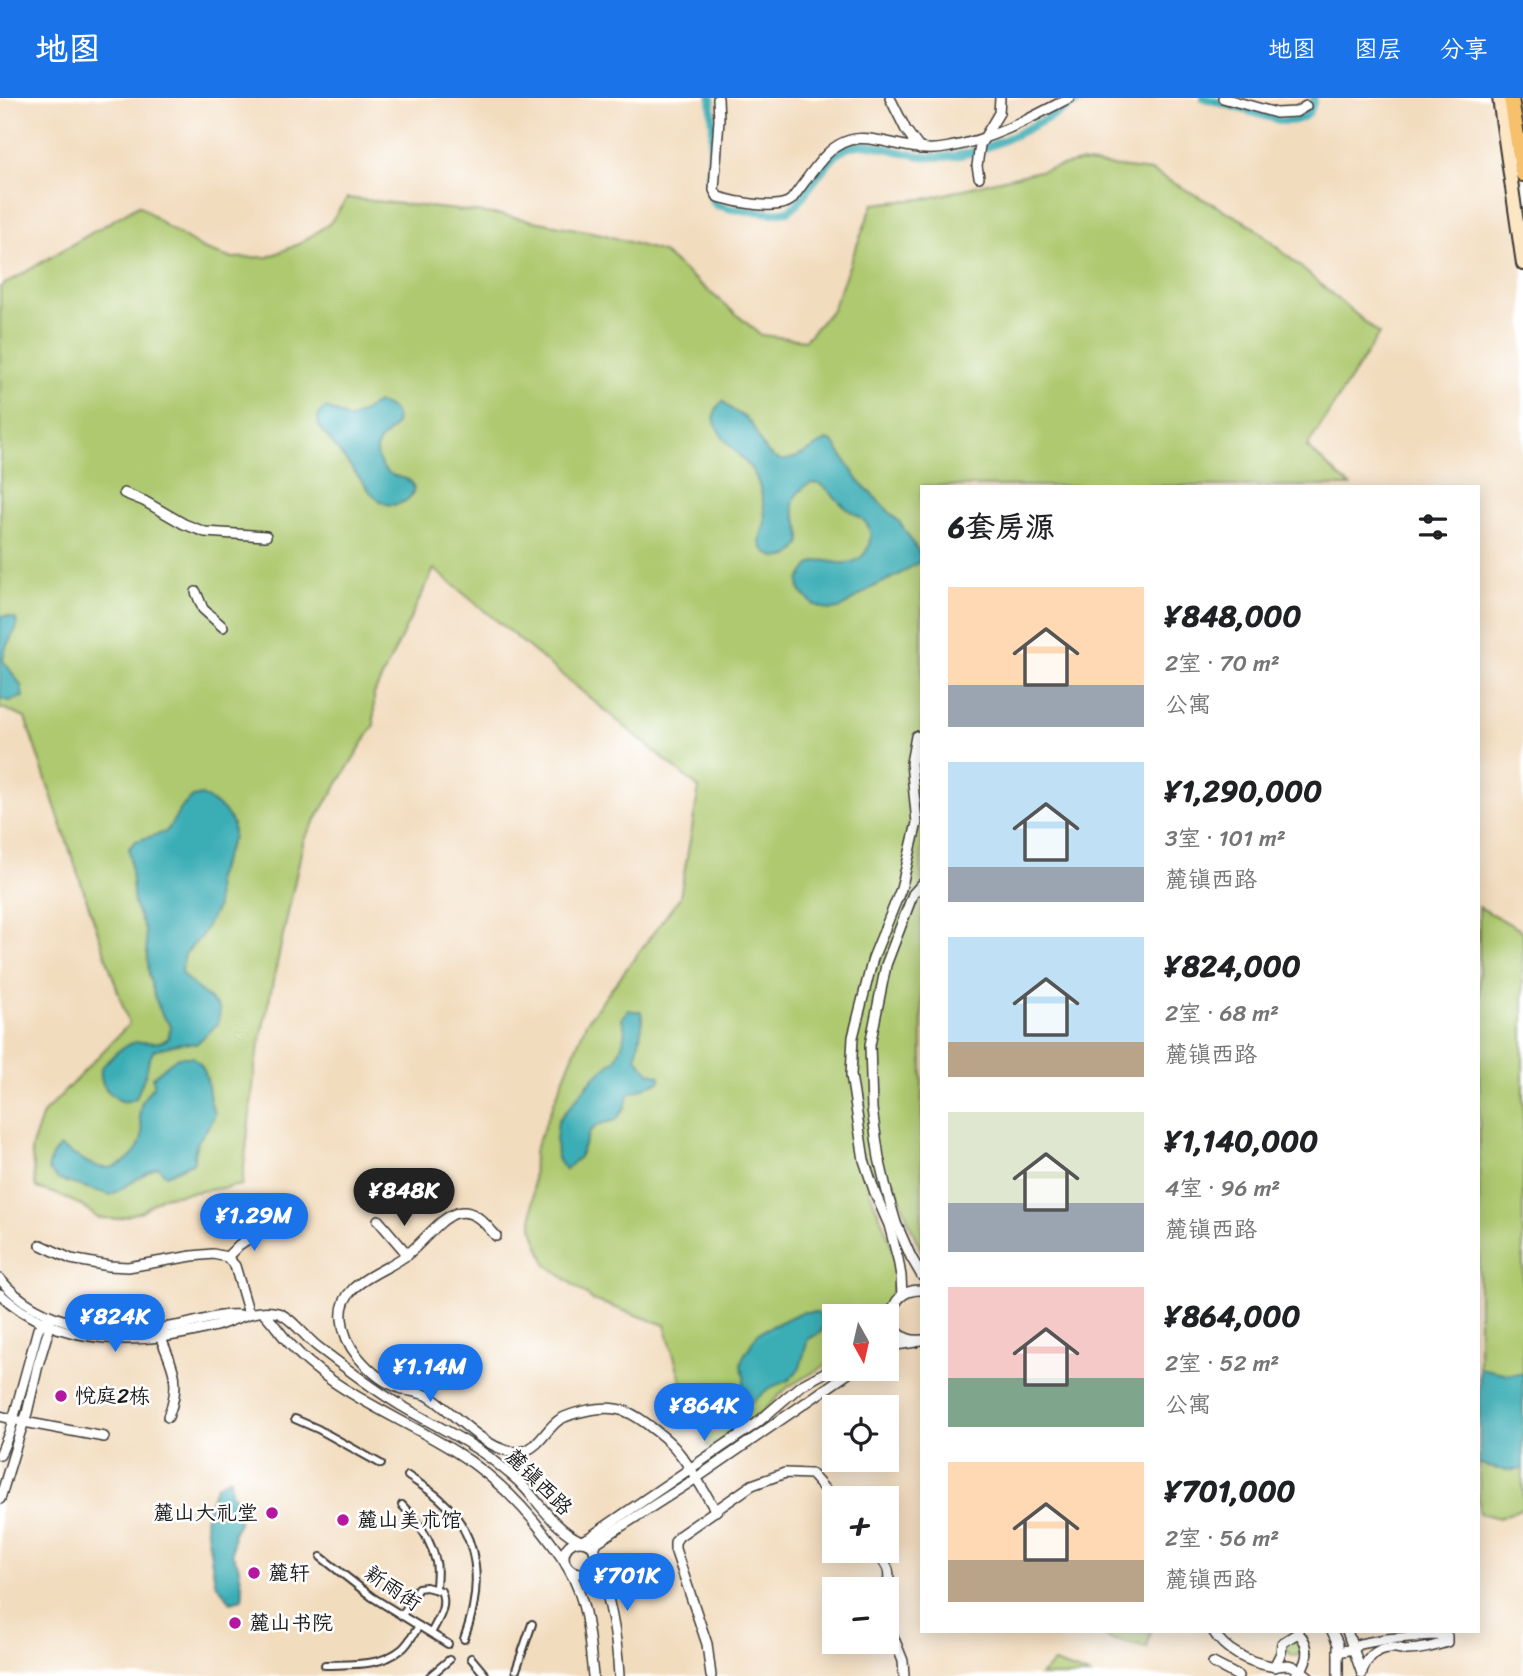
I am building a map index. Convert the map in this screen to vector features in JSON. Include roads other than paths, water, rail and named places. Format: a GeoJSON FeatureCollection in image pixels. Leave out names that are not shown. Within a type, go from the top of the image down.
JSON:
{"type":"FeatureCollection","features":[{"type":"Feature","properties":{"kind":"highway"},"geometry":{"type":"LineString","coordinates":[[1511,98],[1523,174]]}},
{"type":"Feature","properties":{"kind":"main road"},"geometry":{"type":"LineString","coordinates":[[1499,98],[1523,264]]}},
{"type":"Feature","properties":{"kind":"street"},"geometry":{"type":"LineString","coordinates":[[719,98],[714,190],[718,198],[777,206],[786,205],[827,154],[837,145],[849,140],[870,138],[920,149],[982,141],[1069,98]]}},
{"type":"Feature","properties":{"kind":"street"},"geometry":{"type":"LineString","coordinates":[[890,98],[906,130],[920,149]]}},
{"type":"Feature","properties":{"kind":"street"},"geometry":{"type":"LineString","coordinates":[[979,177],[977,159],[982,141],[999,113],[1000,98]]}},
{"type":"Feature","properties":{"kind":"street"},"geometry":{"type":"LineString","coordinates":[[1223,98],[1276,113],[1296,112],[1306,106]]}},
{"type":"Feature","properties":{"kind":"street"},"geometry":{"type":"LineString","coordinates":[[124,493],[205,532],[266,536]]}},
{"type":"Feature","properties":{"kind":"street"},"geometry":{"type":"LineString","coordinates":[[196,592],[203,609],[223,626]]}},
{"type":"Feature","properties":{"kind":"street"},"geometry":{"type":"LineString","coordinates":[[920,759],[916,736],[911,763],[916,823],[911,851],[901,889],[873,958],[853,1037],[852,1075],[864,1160],[875,1194],[920,1273]]}},
{"type":"Feature","properties":{"kind":"street"},"geometry":{"type":"LineString","coordinates":[[902,1295],[893,1224],[872,1109],[870,1045],[886,965],[913,894],[920,886]]}},
{"type":"Feature","properties":{"kind":"street"},"geometry":{"type":"LineString","coordinates":[[496,1236],[477,1216],[459,1212],[447,1217],[408,1255],[359,1284],[346,1297],[341,1310],[346,1338],[357,1356],[378,1377],[391,1385],[432,1398],[467,1429],[503,1450],[524,1451],[533,1447],[559,1420],[579,1412],[596,1408],[618,1409],[637,1415],[679,1452],[716,1511]]}},
{"type":"Feature","properties":{"kind":"street"},"geometry":{"type":"LineString","coordinates":[[378,1220],[408,1255]]}},
{"type":"Feature","properties":{"kind":"street"},"geometry":{"type":"LineString","coordinates":[[227,1257],[263,1228]]}},
{"type":"Feature","properties":{"kind":"street"},"geometry":{"type":"LineString","coordinates":[[41,1245],[71,1259],[109,1266],[128,1267],[213,1254],[227,1257],[235,1266],[245,1315]]}},
{"type":"Feature","properties":{"kind":"street"},"geometry":{"type":"LineString","coordinates":[[0,1279],[47,1321]]}},
{"type":"Feature","properties":{"kind":"street"},"geometry":{"type":"LineString","coordinates":[[895,1304],[902,1295],[920,1290]]}},
{"type":"Feature","properties":{"kind":"street"},"geometry":{"type":"LineString","coordinates":[[0,1294],[27,1314],[47,1321],[159,1334],[221,1316],[264,1313],[294,1349],[328,1378],[355,1396],[457,1452],[483,1470],[530,1516],[566,1565],[578,1587],[588,1623],[593,1676]]}},
{"type":"Feature","properties":{"kind":"street","name":"麓镇西路"},"geometry":{"type":"LineString","coordinates":[[264,1313],[279,1313],[309,1340],[376,1390],[492,1459],[522,1485],[566,1534],[581,1541]]}},
{"type":"Feature","properties":{"kind":"street"},"geometry":{"type":"LineString","coordinates":[[0,1455],[13,1420],[38,1329],[47,1321]]}},
{"type":"Feature","properties":{"kind":"street"},"geometry":{"type":"LineString","coordinates":[[0,1499],[27,1413],[47,1321]]}},
{"type":"Feature","properties":{"kind":"street"},"geometry":{"type":"LineString","coordinates":[[159,1334],[173,1365],[175,1378],[176,1389],[168,1417]]}},
{"type":"Feature","properties":{"kind":"street"},"geometry":{"type":"LineString","coordinates":[[900,1335],[909,1340],[920,1341]]}},
{"type":"Feature","properties":{"kind":"street"},"geometry":{"type":"LineString","coordinates":[[900,1344],[920,1341]]}},
{"type":"Feature","properties":{"kind":"street"},"geometry":{"type":"LineString","coordinates":[[822,1374],[800,1386],[757,1423],[690,1470],[590,1537],[571,1544],[565,1552],[566,1565],[576,1573],[585,1572],[592,1567],[597,1542],[764,1433],[838,1381]]}},
{"type":"Feature","properties":{"kind":"street"},"geometry":{"type":"LineString","coordinates":[[0,1416],[104,1437]]}},
{"type":"Feature","properties":{"kind":"street"},"geometry":{"type":"LineString","coordinates":[[295,1419],[381,1464]]}},
{"type":"Feature","properties":{"kind":"street"},"geometry":{"type":"LineString","coordinates":[[757,1423],[764,1433]]}},
{"type":"Feature","properties":{"kind":"street"},"geometry":{"type":"LineString","coordinates":[[711,1676],[706,1644],[675,1542],[679,1536],[752,1485],[785,1473],[811,1474],[822,1486]]}},
{"type":"Feature","properties":{"kind":"street"},"geometry":{"type":"LineString","coordinates":[[408,1476],[438,1497],[454,1514],[466,1533],[475,1558],[473,1611],[464,1639]]}},
{"type":"Feature","properties":{"kind":"street"},"geometry":{"type":"LineString","coordinates":[[402,1505],[415,1518],[430,1544],[436,1563],[436,1589]]}},
{"type":"Feature","properties":{"kind":"street"},"geometry":{"type":"LineString","coordinates":[[581,1541],[590,1545],[602,1576],[612,1614],[619,1676]]}},
{"type":"Feature","properties":{"kind":"street","name":"新雨街"},"geometry":{"type":"LineString","coordinates":[[321,1558],[372,1597],[448,1644]]}},
{"type":"Feature","properties":{"kind":"street"},"geometry":{"type":"LineString","coordinates":[[402,1616],[418,1588],[441,1591],[444,1599],[442,1613],[431,1633]]}},
{"type":"Feature","properties":{"kind":"street"},"geometry":{"type":"LineString","coordinates":[[516,1670],[532,1624]]}},
{"type":"Feature","properties":{"kind":"street"},"geometry":{"type":"LineString","coordinates":[[325,1665],[367,1664],[386,1659],[403,1647],[419,1626]]}},
{"type":"Feature","properties":{"kind":"street"},"geometry":{"type":"LineString","coordinates":[[1214,1633],[1233,1652],[1274,1667],[1288,1665],[1301,1674],[1307,1648],[1304,1638],[1298,1633],[1282,1643],[1281,1653],[1274,1667]]}},
{"type":"Feature","properties":{"kind":"street"},"geometry":{"type":"LineString","coordinates":[[1333,1633],[1338,1644],[1338,1676]]}},
{"type":"Feature","properties":{"kind":"street"},"geometry":{"type":"LineString","coordinates":[[1348,1633],[1362,1674]]}},
{"type":"Feature","properties":{"kind":"street"},"geometry":{"type":"LineString","coordinates":[[1338,1652],[1353,1649],[1360,1644],[1432,1635],[1447,1636],[1447,1642],[1431,1648],[1390,1648],[1375,1652],[1367,1658],[1362,1674]]}},
{"type":"Feature","properties":{"kind":"street"},"geometry":{"type":"LineString","coordinates":[[1414,1637],[1414,1649]]}},
{"type":"Feature","properties":{"kind":"street"},"geometry":{"type":"LineString","coordinates":[[899,1651],[904,1676]]}},
{"type":"Feature","properties":{"kind":"street"},"geometry":{"type":"LineString","coordinates":[[1233,1652],[1213,1663],[1238,1676]]}},
{"type":"Feature","properties":{"kind":"street"},"geometry":{"type":"LineString","coordinates":[[471,1657],[486,1676]]}},
{"type":"Feature","properties":{"kind":"street"},"geometry":{"type":"LineString","coordinates":[[430,1676],[449,1660]]}},
{"type":"Feature","properties":{"kind":"water"},"geometry":{"type":"Polygon","coordinates":[[[723,401],[749,421],[765,449],[780,460],[796,458],[827,440],[833,442],[859,481],[900,523],[920,553],[920,561],[839,609],[829,610],[814,605],[800,591],[799,581],[806,570],[819,561],[848,563],[864,555],[869,545],[869,528],[864,520],[845,507],[824,486],[812,483],[798,493],[794,501],[793,508],[801,532],[798,548],[783,557],[775,557],[766,552],[760,543],[765,517],[757,480],[750,467],[718,430],[714,420],[716,410],[723,401]]]}},
{"type":"Feature","properties":{"kind":"water"},"geometry":{"type":"Polygon","coordinates":[[[378,403],[392,410],[397,421],[377,447],[378,459],[388,472],[413,485],[413,492],[405,501],[393,505],[372,494],[318,423],[319,414],[325,408],[349,419],[378,403]]]}},
{"type":"Feature","properties":{"kind":"water"},"geometry":{"type":"Polygon","coordinates":[[[0,616],[16,619],[17,627],[6,647],[3,660],[21,685],[23,697],[10,701],[0,699],[0,616]]]}},
{"type":"Feature","properties":{"kind":"water"},"geometry":{"type":"Polygon","coordinates":[[[202,795],[224,810],[233,824],[233,837],[216,878],[217,908],[200,938],[185,954],[181,973],[220,1010],[218,1024],[196,1044],[181,1043],[154,1050],[136,1098],[122,1101],[106,1088],[101,1079],[101,1068],[128,1045],[168,1039],[171,1026],[162,1015],[149,975],[145,930],[134,904],[129,848],[136,841],[166,832],[183,806],[193,797],[202,795]]]}},
{"type":"Feature","properties":{"kind":"water"},"geometry":{"type":"Polygon","coordinates":[[[628,1010],[642,1012],[636,1057],[648,1072],[660,1076],[660,1081],[629,1094],[625,1107],[616,1120],[600,1124],[590,1131],[579,1157],[566,1170],[557,1159],[558,1121],[594,1077],[616,1059],[625,1030],[622,1019],[628,1010]]]}},
{"type":"Feature","properties":{"kind":"water"},"geometry":{"type":"Polygon","coordinates":[[[178,1057],[193,1057],[204,1070],[215,1113],[196,1146],[194,1162],[166,1175],[158,1167],[111,1195],[59,1180],[48,1169],[52,1155],[60,1147],[85,1162],[102,1168],[119,1165],[128,1159],[141,1139],[140,1110],[145,1097],[154,1086],[153,1077],[178,1057]]]}},
{"type":"Feature","properties":{"kind":"water"},"geometry":{"type":"Polygon","coordinates":[[[801,1312],[817,1312],[822,1318],[821,1332],[808,1339],[800,1368],[789,1380],[769,1388],[754,1401],[737,1406],[728,1398],[744,1383],[741,1365],[743,1357],[758,1333],[801,1312]]]}},
{"type":"Feature","properties":{"kind":"water"},"geometry":{"type":"Polygon","coordinates":[[[1480,1368],[1523,1374],[1523,1469],[1489,1467],[1480,1463],[1480,1368]]]}},
{"type":"Feature","properties":{"kind":"water"},"geometry":{"type":"Polygon","coordinates":[[[230,1478],[231,1492],[240,1507],[232,1554],[238,1564],[243,1590],[242,1599],[231,1602],[215,1582],[205,1519],[217,1485],[230,1478]]]}},
{"type":"Feature","properties":{"kind":"waterway"},"geometry":{"type":"LineString","coordinates":[[711,98],[713,126],[710,196],[716,205],[772,213],[788,211],[796,205],[829,162],[840,152],[856,145],[873,145],[930,157],[969,153],[1021,132],[1086,98]]}},
{"type":"Feature","properties":{"kind":"waterway"},"geometry":{"type":"LineString","coordinates":[[1204,98],[1282,121],[1304,117],[1311,109],[1314,98]]}},
{"type":"Feature","properties":{"kind":"place","name":"悦庭2栋"},"geometry":{"type":"Point","coordinates":[61,1396]}},
{"type":"Feature","properties":{"kind":"place","name":"麓山大礼堂"},"geometry":{"type":"Point","coordinates":[272,1513]}},
{"type":"Feature","properties":{"kind":"place","name":"麓山美术馆"},"geometry":{"type":"Point","coordinates":[343,1520]}},
{"type":"Feature","properties":{"kind":"place","name":"麓轩"},"geometry":{"type":"Point","coordinates":[254,1573]}},
{"type":"Feature","properties":{"kind":"place","name":"麓山书院"},"geometry":{"type":"Point","coordinates":[235,1623]}}]}
